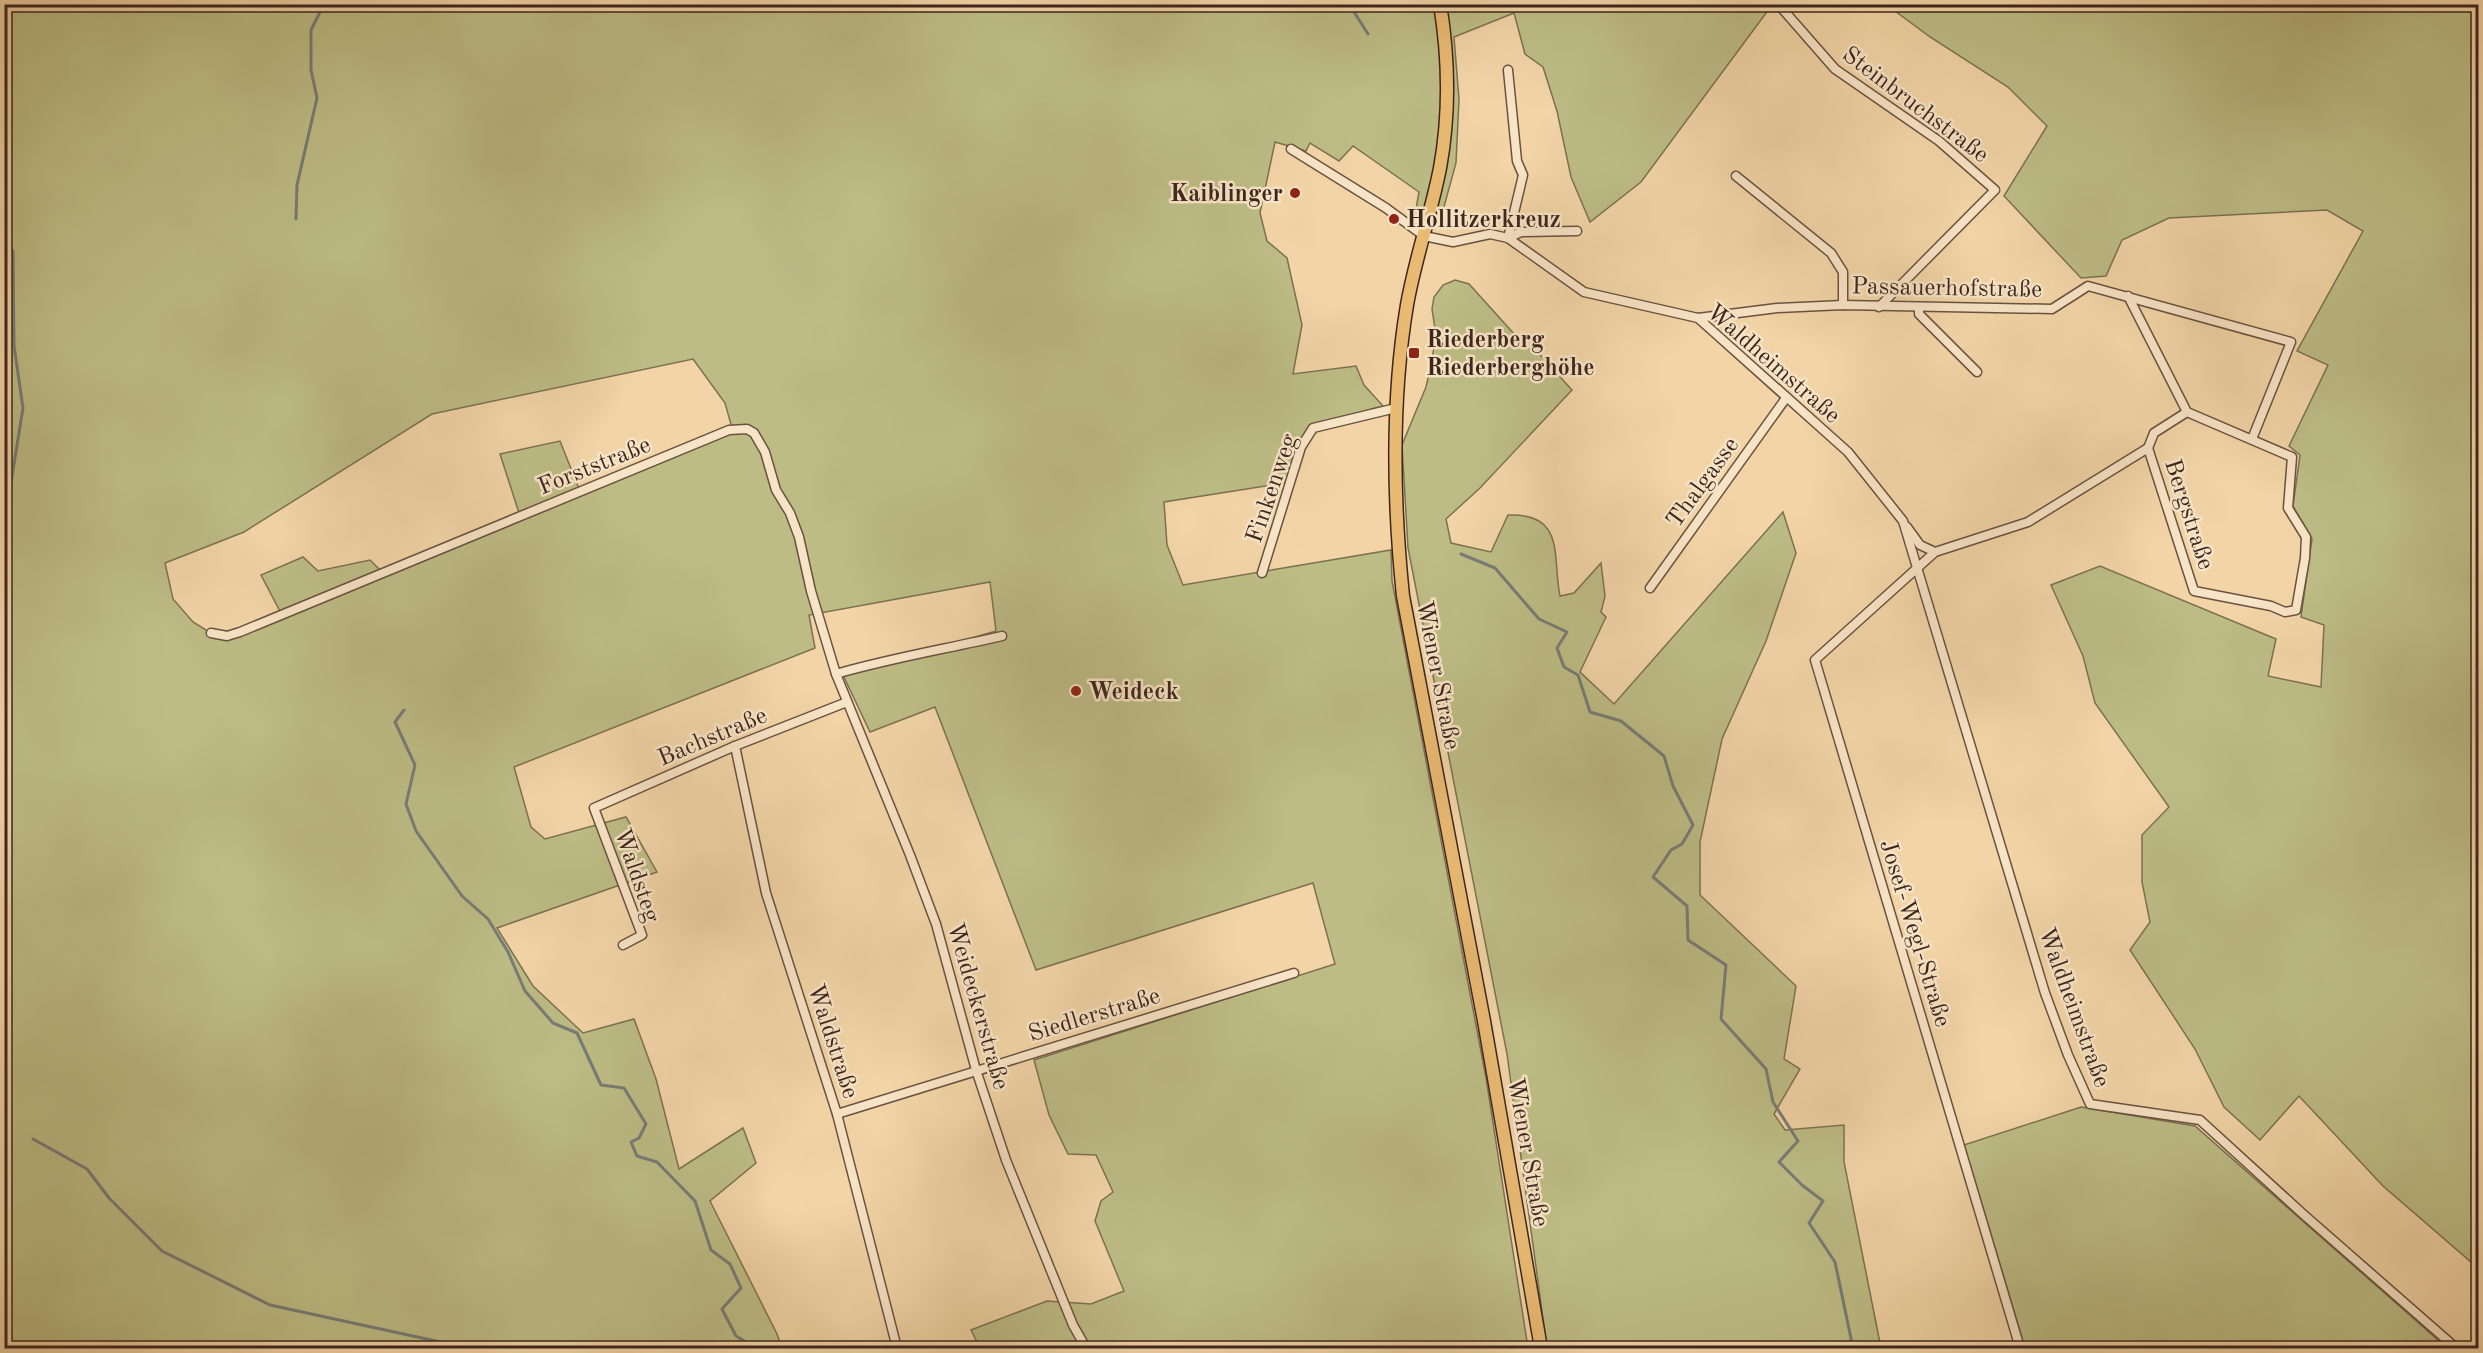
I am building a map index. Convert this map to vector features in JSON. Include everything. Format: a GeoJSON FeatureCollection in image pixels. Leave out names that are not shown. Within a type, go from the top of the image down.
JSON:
{"type":"FeatureCollection","features":[{"type":"Feature","properties":{"kind":"main road","name":"Wiener Straße"},"geometry":{"type":"LineString","coordinates":[[1440,4],[1448,73],[1446,119],[1440,169],[1407,304],[1398,369],[1396,519],[1403,596],[1484,1021],[1541,1348]]}},
{"type":"Feature","properties":{"kind":"street","name":"Steinbruchstraße"},"geometry":{"type":"LineString","coordinates":[[1778,4],[1835,69],[1939,141],[1995,190],[1879,307]]}},
{"type":"Feature","properties":{"kind":"street"},"geometry":{"type":"LineString","coordinates":[[1508,70],[1517,161],[1523,175],[1508,238]]}},
{"type":"Feature","properties":{"kind":"street"},"geometry":{"type":"LineString","coordinates":[[1292,149],[1378,202],[1424,236],[1453,242],[1491,234],[1508,238],[1521,232],[1577,231]]}},
{"type":"Feature","properties":{"kind":"street"},"geometry":{"type":"LineString","coordinates":[[1736,177],[1831,253],[1843,272],[1843,305]]}},
{"type":"Feature","properties":{"kind":"street","name":"Waldheimstraße"},"geometry":{"type":"LineString","coordinates":[[1508,238],[1584,292],[1698,318],[1848,452],[1920,545],[1935,552]]}},
{"type":"Feature","properties":{"kind":"street","name":"Passauerhofstraße"},"geometry":{"type":"LineString","coordinates":[[1698,318],[1777,308],[1843,305],[2052,309],[2088,286],[2291,342],[2252,439]]}},
{"type":"Feature","properties":{"kind":"street"},"geometry":{"type":"LineString","coordinates":[[2128,296],[2187,412],[2252,439]]}},
{"type":"Feature","properties":{"kind":"street"},"geometry":{"type":"LineString","coordinates":[[1919,308],[1919,314],[1977,372]]}},
{"type":"Feature","properties":{"kind":"street","name":"Thalgasse"},"geometry":{"type":"LineString","coordinates":[[1650,588],[1786,398]]}},
{"type":"Feature","properties":{"kind":"street","name":"Finkenweg"},"geometry":{"type":"LineString","coordinates":[[1262,573],[1301,447],[1313,428],[1396,408]]}},
{"type":"Feature","properties":{"kind":"street"},"geometry":{"type":"LineString","coordinates":[[2148,448],[2154,433],[2187,412]]}},
{"type":"Feature","properties":{"kind":"street","name":"Forststraße"},"geometry":{"type":"LineString","coordinates":[[211,633],[233,635],[729,430],[747,429],[754,433],[765,452],[776,489],[790,513],[799,537],[811,591],[836,674]]}},
{"type":"Feature","properties":{"kind":"street","name":"Bergstraße"},"geometry":{"type":"LineString","coordinates":[[1917,568],[1935,552],[2028,522],[2148,448],[2194,591],[2271,606],[2285,612],[2296,610],[2306,558],[2306,537],[2288,508],[2292,457],[2252,439]]}},
{"type":"Feature","properties":{"kind":"street","name":"Waldheimstraße"},"geometry":{"type":"LineString","coordinates":[[1903,521],[2045,993],[2068,1055],[2090,1104],[2200,1120],[2303,1214],[2457,1348]]}},
{"type":"Feature","properties":{"kind":"street","name":"Josef-Wegl-Straße"},"geometry":{"type":"LineString","coordinates":[[1917,568],[1815,660],[2020,1348]]}},
{"type":"Feature","properties":{"kind":"street"},"geometry":{"type":"LineString","coordinates":[[836,674],[890,659],[1002,636]]}},
{"type":"Feature","properties":{"kind":"street","name":"Weideckerstraße"},"geometry":{"type":"LineString","coordinates":[[836,674],[936,924],[976,1070],[1006,1160],[1073,1325],[1086,1348]]}},
{"type":"Feature","properties":{"kind":"street","name":"Bachstraße"},"geometry":{"type":"LineString","coordinates":[[594,808],[735,746],[847,702]]}},
{"type":"Feature","properties":{"kind":"street","name":"Waldstraße"},"geometry":{"type":"LineString","coordinates":[[735,746],[766,893],[837,1114],[897,1348]]}},
{"type":"Feature","properties":{"kind":"street","name":"Waldsteg"},"geometry":{"type":"LineString","coordinates":[[594,808],[642,935],[622,945]]}},
{"type":"Feature","properties":{"kind":"street","name":"Siedlerstraße"},"geometry":{"type":"LineString","coordinates":[[837,1114],[1294,973]]}},
{"type":"Feature","properties":{"kind":"shaded area"},"geometry":{"type":"Polygon","coordinates":[[[5,5],[1772,5],[1641,182],[1590,222],[1571,177],[1557,111],[1543,67],[1525,54],[1514,13],[1454,37],[1459,99],[1456,163],[1439,225],[1420,216],[1407,218],[1415,215],[1419,192],[1353,146],[1339,161],[1310,143],[1306,151],[1275,142],[1260,213],[1267,241],[1287,258],[1302,325],[1293,374],[1356,366],[1364,385],[1383,406],[1317,424],[1308,429],[1291,482],[1164,502],[1167,545],[1183,585],[1391,550],[1392,581],[1486,1078],[1528,1348],[980,1348],[971,1330],[1047,1301],[1091,1304],[1124,1291],[1095,1221],[1101,1201],[1113,1192],[1096,1155],[1068,1154],[1049,1115],[1034,1060],[1335,964],[1313,883],[1036,970],[935,707],[870,732],[843,675],[996,631],[990,582],[809,615],[815,648],[514,767],[531,827],[545,839],[626,817],[657,872],[497,928],[533,986],[583,1033],[634,1019],[656,1079],[679,1169],[743,1128],[756,1163],[710,1201],[782,1348],[5,1348],[5,5]],[[693,359],[432,414],[244,532],[165,563],[173,599],[193,622],[214,635],[232,636],[282,615],[261,575],[303,557],[318,571],[370,560],[383,573],[520,516],[500,454],[560,441],[580,491],[732,428],[725,403],[693,359]]]}},
{"type":"Feature","properties":{"kind":"shaded area"},"geometry":{"type":"Polygon","coordinates":[[[1887,5],[2478,5],[2478,1268],[2383,1186],[2299,1096],[2260,1140],[2224,1107],[2195,1049],[2130,950],[2150,922],[2142,882],[2142,835],[2169,807],[2095,703],[2083,656],[2051,585],[2100,566],[2276,639],[2268,676],[2321,687],[2324,625],[2301,617],[2312,539],[2293,506],[2300,455],[2289,446],[2328,365],[2297,351],[2363,231],[2327,210],[2169,218],[2122,240],[2106,276],[2081,278],[2004,196],[2047,126],[2008,87],[1930,37],[1887,5]]]}},
{"type":"Feature","properties":{"kind":"shaded area"},"geometry":{"type":"Polygon","coordinates":[[[1455,280],[1469,284],[1525,346],[1529,349],[1534,348],[1572,390],[1480,488],[1446,519],[1451,543],[1491,552],[1508,515],[1527,516],[1539,521],[1548,529],[1553,540],[1560,596],[1574,593],[1601,563],[1605,596],[1601,612],[1606,617],[1580,672],[1614,704],[1783,512],[1796,553],[1766,641],[1722,739],[1700,842],[1700,895],[1796,986],[1784,1059],[1800,1069],[1774,1114],[1785,1130],[1844,1125],[1844,1162],[1881,1348],[1547,1348],[1507,1054],[1408,548],[1402,445],[1426,387],[1431,365],[1436,335],[1432,309],[1434,297],[1443,285],[1455,280]]]}},
{"type":"Feature","properties":{"kind":"shaded area"},"geometry":{"type":"Polygon","coordinates":[[[2081,1107],[2195,1126],[2447,1348],[2025,1348],[1964,1145],[2081,1107]]]}},
{"type":"Feature","properties":{"kind":"waterway"},"geometry":{"type":"LineString","coordinates":[[296,219],[297,185],[317,98],[311,70],[311,30],[324,4]]}},
{"type":"Feature","properties":{"kind":"waterway"},"geometry":{"type":"LineString","coordinates":[[1349,4],[1368,34]]}},
{"type":"Feature","properties":{"kind":"waterway"},"geometry":{"type":"LineString","coordinates":[[4,90],[8,105],[4,126]]}},
{"type":"Feature","properties":{"kind":"waterway"},"geometry":{"type":"LineString","coordinates":[[4,171],[8,173],[11,206],[4,230]]}},
{"type":"Feature","properties":{"kind":"waterway"},"geometry":{"type":"LineString","coordinates":[[4,243],[13,251],[14,346],[23,408],[11,483],[8,527]]}},
{"type":"Feature","properties":{"kind":"waterway"},"geometry":{"type":"LineString","coordinates":[[1461,554],[1495,568],[1539,619],[1567,632],[1557,648],[1564,667],[1578,675],[1590,712],[1621,721],[1664,756],[1673,786],[1693,825],[1682,844],[1671,850],[1653,877],[1687,906],[1688,940],[1726,965],[1721,1019],[1766,1069],[1773,1102],[1798,1141],[1779,1162],[1802,1185],[1823,1201],[1809,1223],[1835,1262],[1853,1348]]}},
{"type":"Feature","properties":{"kind":"waterway"},"geometry":{"type":"LineString","coordinates":[[404,710],[395,722],[415,765],[406,804],[416,831],[462,896],[488,919],[508,952],[525,991],[553,1023],[577,1033],[601,1085],[624,1088],[646,1124],[639,1138],[631,1142],[637,1156],[657,1162],[695,1201],[711,1250],[730,1264],[741,1288],[722,1309],[736,1336],[756,1348]]}},
{"type":"Feature","properties":{"kind":"waterway"},"geometry":{"type":"LineString","coordinates":[[33,1139],[87,1169],[109,1198],[162,1251],[270,1305],[468,1348]]}},
{"type":"Feature","properties":{"kind":"place","name":"Kaiblinger"},"geometry":{"type":"Point","coordinates":[1295,193]}},
{"type":"Feature","properties":{"kind":"place","name":"Hollitzerkreuz"},"geometry":{"type":"Point","coordinates":[1394,219]}},
{"type":"Feature","properties":{"kind":"place","name":"Riederberg Riederberghöhe"},"geometry":{"type":"Point","coordinates":[1414,353]}},
{"type":"Feature","properties":{"kind":"place","name":"Weideck"},"geometry":{"type":"Point","coordinates":[1076,691]}}]}
